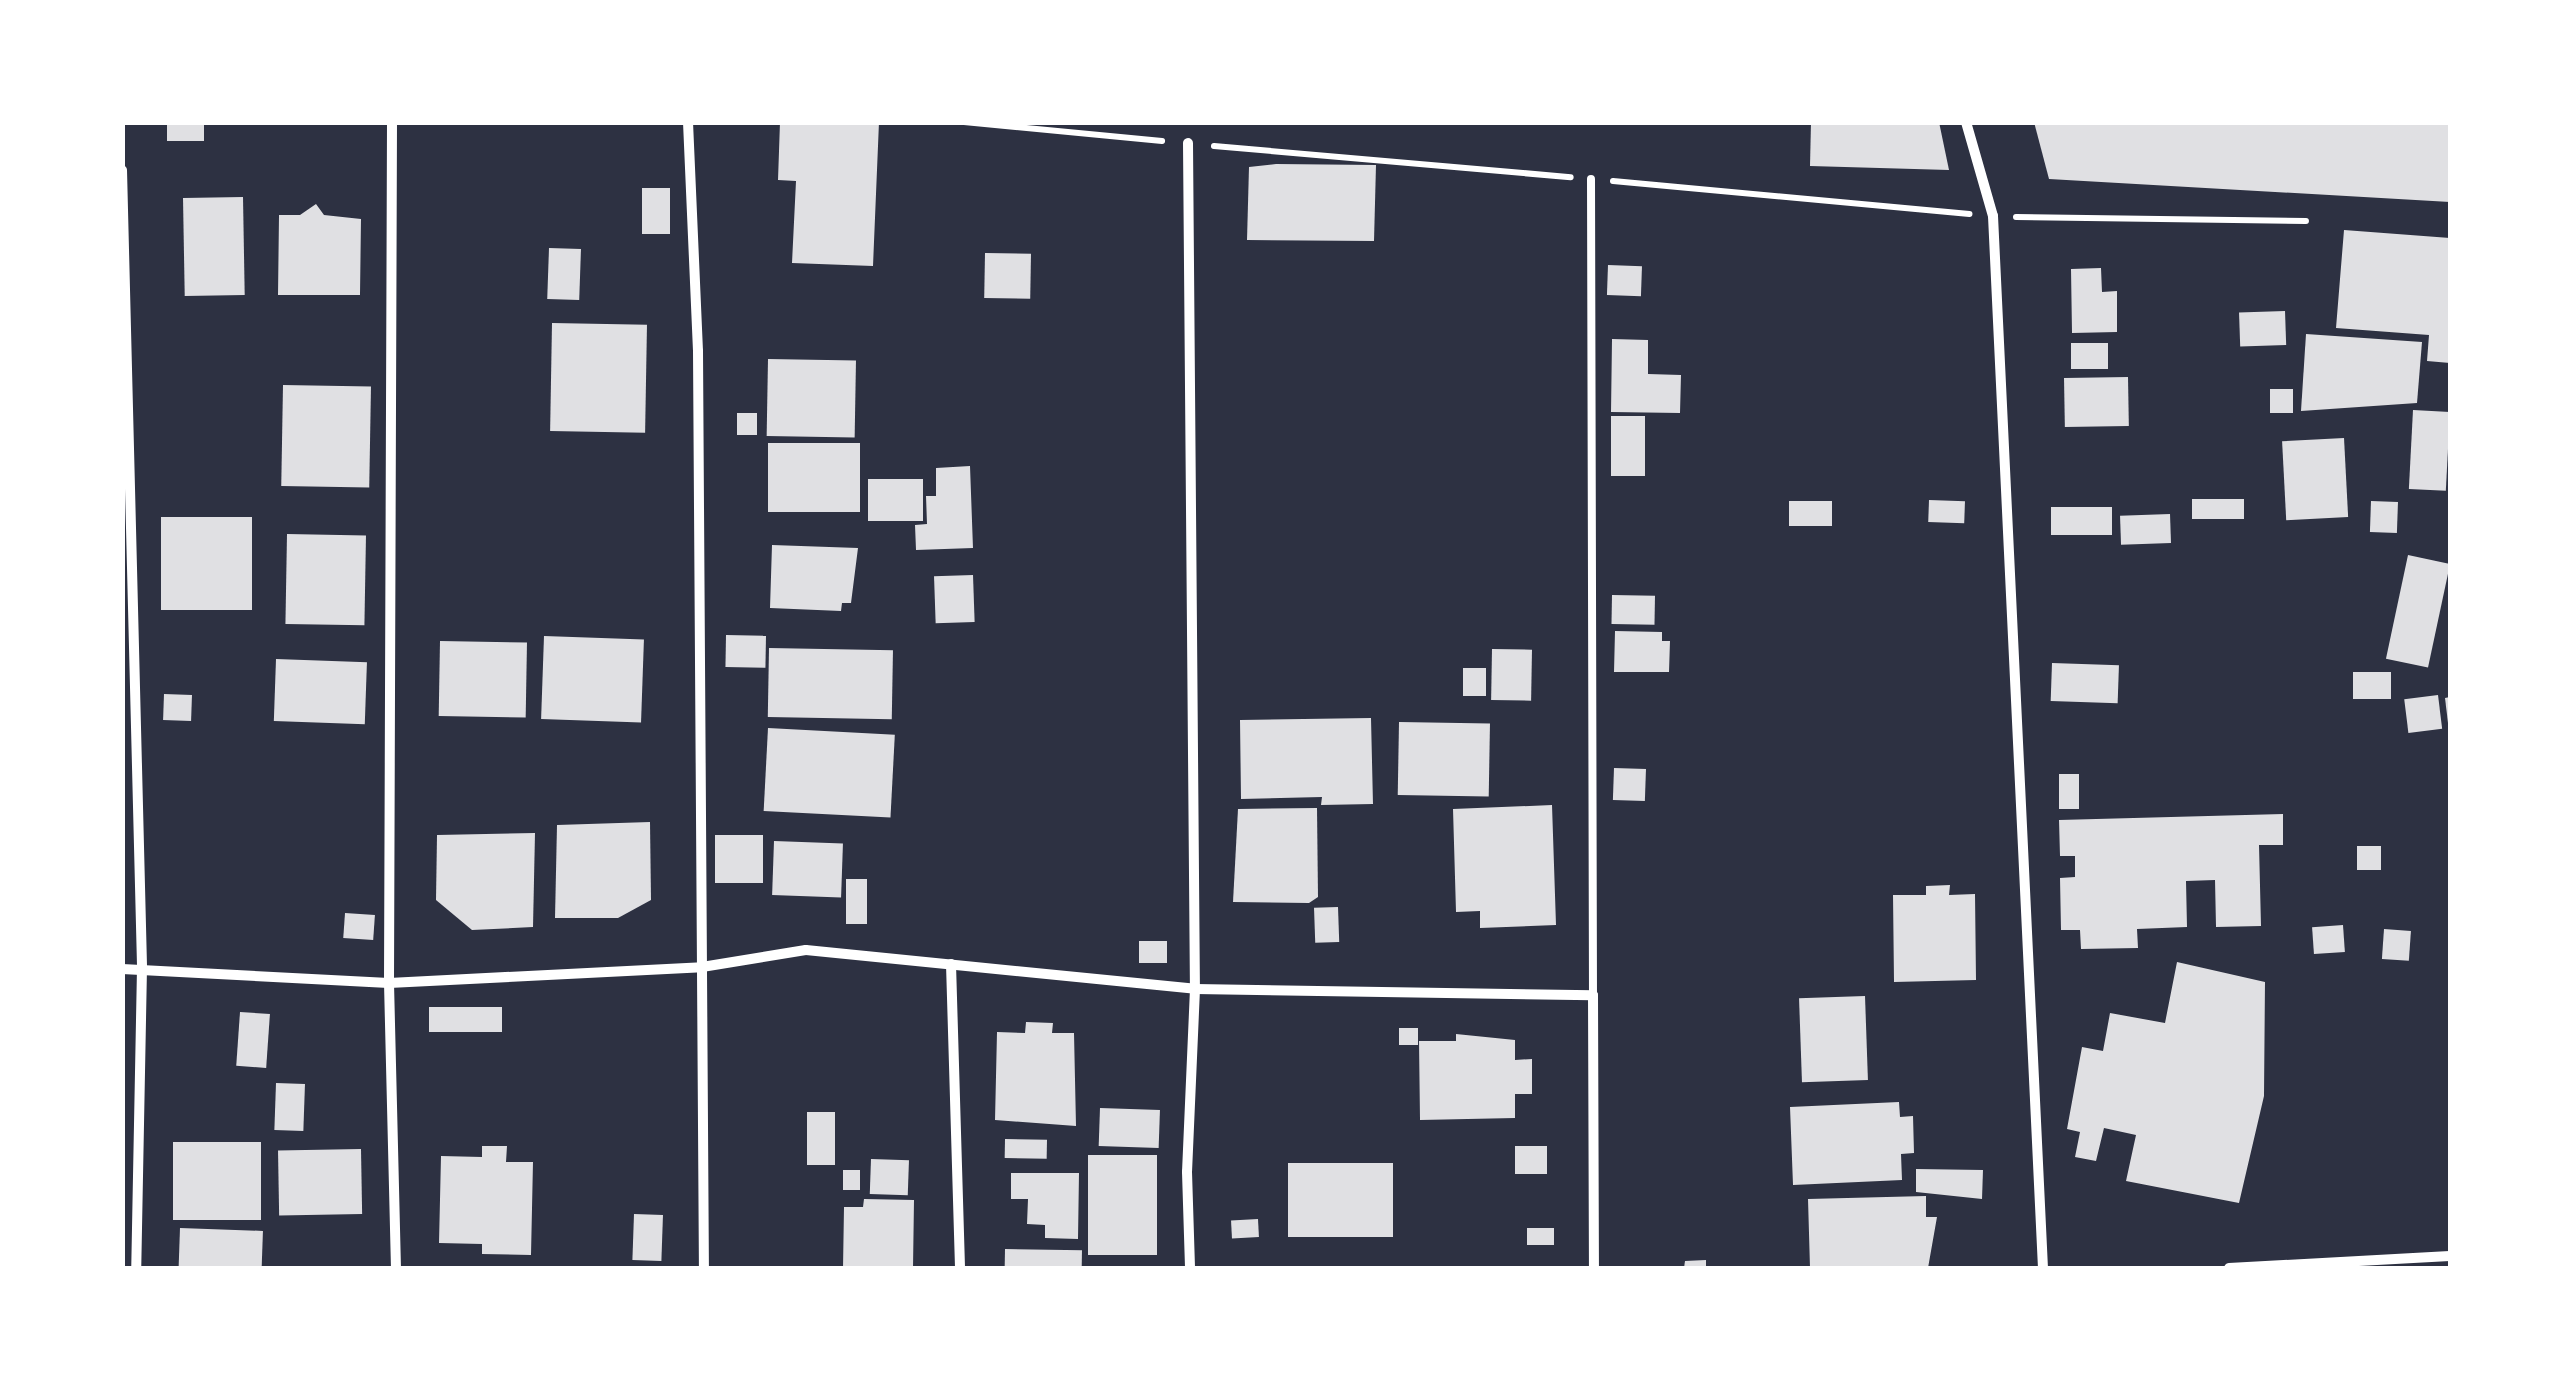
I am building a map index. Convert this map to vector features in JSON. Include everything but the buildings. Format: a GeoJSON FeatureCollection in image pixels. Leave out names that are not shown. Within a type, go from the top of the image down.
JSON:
{"type":"FeatureCollection","features":[{"type":"Feature","properties":{"kind":"street"},"geometry":{"type":"LineString","coordinates":[[392,122],[389,983],[396,1268]]}},
{"type":"Feature","properties":{"kind":"street"},"geometry":{"type":"LineString","coordinates":[[688,122],[698,351],[704,1268]]}},
{"type":"Feature","properties":{"kind":"street"},"geometry":{"type":"LineString","coordinates":[[1966,122],[1993,216],[2043,1268]]}},
{"type":"Feature","properties":{"kind":"street"},"geometry":{"type":"LineString","coordinates":[[1188,144],[1195,989],[1186,1172],[1190,1268]]}},
{"type":"Feature","properties":{"kind":"street"},"geometry":{"type":"LineString","coordinates":[[122,170],[142,968],[136,1268]]}},
{"type":"Feature","properties":{"kind":"street"},"geometry":{"type":"LineString","coordinates":[[122,969],[389,983],[702,967],[806,950],[1195,989],[1593,994],[1594,1268]]}},
{"type":"Feature","properties":{"kind":"street"},"geometry":{"type":"LineString","coordinates":[[951,964],[960,1268]]}},
{"type":"Feature","properties":{"kind":"street"},"geometry":{"type":"LineString","coordinates":[[2229,1268],[2450,1256]]}},
{"type":"Feature","properties":{"kind":"lane"},"geometry":{"type":"LineString","coordinates":[[1591,179],[1593,994]]}},
{"type":"Feature","properties":{"kind":"path"},"geometry":{"type":"LineString","coordinates":[[964,122],[1993,216],[2306,221]]}}]}
